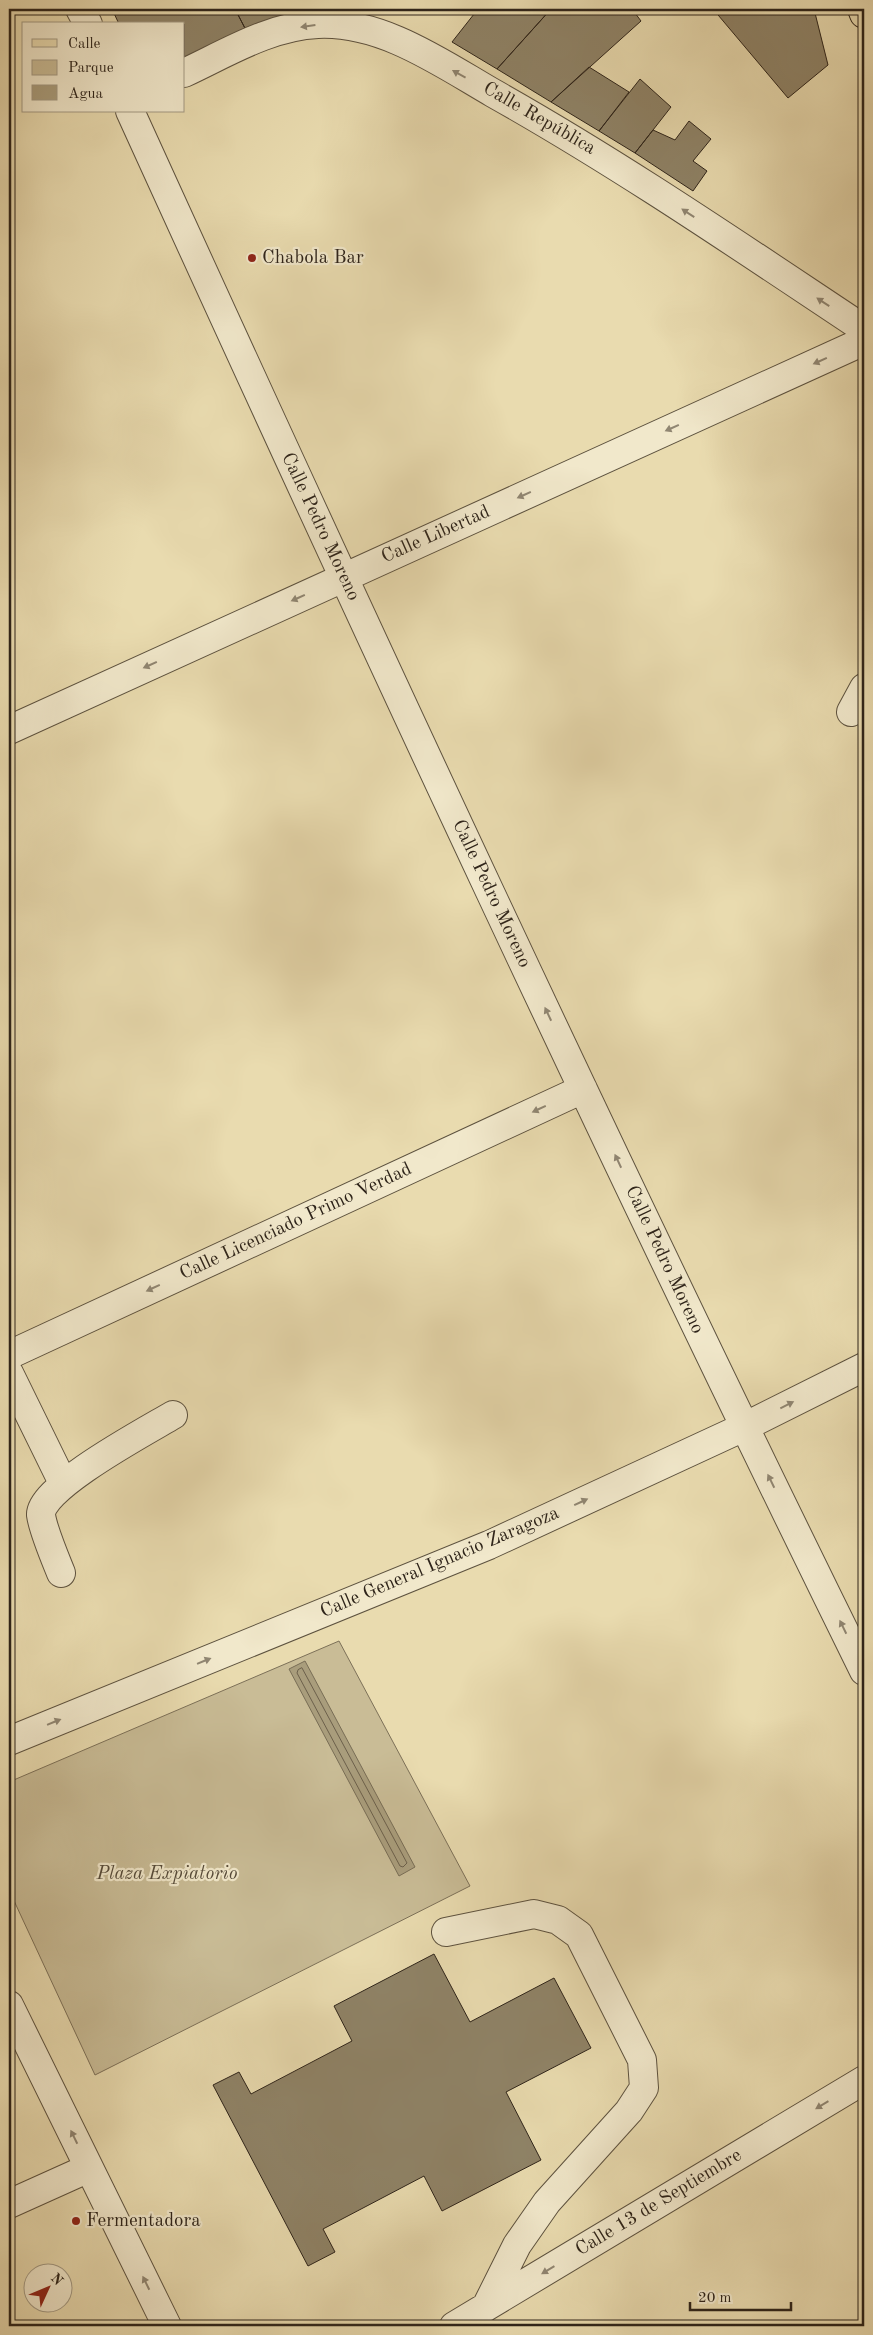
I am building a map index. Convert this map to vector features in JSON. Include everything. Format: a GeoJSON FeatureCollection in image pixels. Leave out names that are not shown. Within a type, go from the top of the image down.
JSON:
{"type":"FeatureCollection","features":[{"type":"Feature","properties":{"kind":"main road"},"geometry":{"type":"LineString","coordinates":[[862,9],[864,14]]}},
{"type":"Feature","properties":{"kind":"street"},"geometry":{"type":"LineString","coordinates":[[80,9],[87,22]]}},
{"type":"Feature","properties":{"kind":"street","name":"Calle República"},"geometry":{"type":"LineString","coordinates":[[185,72],[279,30],[319,24],[360,28],[412,47],[573,138],[864,329]]}},
{"type":"Feature","properties":{"kind":"street","name":"Calle Pedro Moreno"},"geometry":{"type":"LineString","coordinates":[[130,112],[343,578],[744,1427],[864,1671]]}},
{"type":"Feature","properties":{"kind":"street","name":"Calle Libertad"},"geometry":{"type":"LineString","coordinates":[[9,730],[864,340]]}},
{"type":"Feature","properties":{"kind":"street"},"geometry":{"type":"LineString","coordinates":[[851,712],[864,688]]}},
{"type":"Feature","properties":{"kind":"street","name":"Calle Licenciado Primo Verdad"},"geometry":{"type":"LineString","coordinates":[[9,1355],[583,1088]]}},
{"type":"Feature","properties":{"kind":"street","name":"Calle General Ignacio Zaragoza"},"geometry":{"type":"LineString","coordinates":[[9,1741],[490,1545],[744,1427],[864,1367]]}},
{"type":"Feature","properties":{"kind":"street"},"geometry":{"type":"LineString","coordinates":[[9,1372],[63,1483]]}},
{"type":"Feature","properties":{"kind":"street"},"geometry":{"type":"LineString","coordinates":[[60,1573],[41,1514],[44,1501],[63,1483],[172,1415]]}},
{"type":"Feature","properties":{"kind":"street"},"geometry":{"type":"LineString","coordinates":[[446,1932],[534,1914],[558,1920],[579,1935],[642,2060],[644,2088],[639,2096],[629,2111],[547,2202],[517,2245],[486,2307]]}},
{"type":"Feature","properties":{"kind":"street"},"geometry":{"type":"LineString","coordinates":[[9,2005],[168,2326]]}},
{"type":"Feature","properties":{"kind":"street","name":"Calle 13 de Septiembre"},"geometry":{"type":"LineString","coordinates":[[454,2326],[864,2080]]}},
{"type":"Feature","properties":{"kind":"street"},"geometry":{"type":"LineString","coordinates":[[9,2204],[89,2168]]}},
{"type":"Feature","properties":{"kind":"green space","name":"Plaza Expiatorio"},"geometry":{"type":"Polygon","coordinates":[[[339,1641],[470,1886],[95,2075],[9,1890],[9,1782],[339,1641]]]}},
{"type":"Feature","properties":{"kind":"water"},"geometry":{"type":"Polygon","coordinates":[[[305,1661],[415,1867],[399,1876],[289,1669],[305,1661]]]}},
{"type":"Feature","properties":{"kind":"building"},"geometry":{"type":"Polygon","coordinates":[[[112,9],[235,9],[248,34],[185,66],[185,22],[118,22],[112,9]]]}},
{"type":"Feature","properties":{"kind":"building"},"geometry":{"type":"Polygon","coordinates":[[[235,9],[299,9],[248,34],[235,9]]]}},
{"type":"Feature","properties":{"kind":"building"},"geometry":{"type":"Polygon","coordinates":[[[478,9],[551,9],[497,69],[452,42],[478,9]]]}},
{"type":"Feature","properties":{"kind":"building"},"geometry":{"type":"Polygon","coordinates":[[[551,9],[632,9],[641,21],[551,102],[497,69],[551,9]]]}},
{"type":"Feature","properties":{"kind":"building"},"geometry":{"type":"Polygon","coordinates":[[[713,9],[814,9],[828,65],[788,98],[713,9]]]}},
{"type":"Feature","properties":{"kind":"building"},"geometry":{"type":"Polygon","coordinates":[[[589,67],[629,92],[599,131],[551,102],[589,67]]]}},
{"type":"Feature","properties":{"kind":"building"},"geometry":{"type":"Polygon","coordinates":[[[640,79],[671,107],[635,153],[599,131],[640,79]]]}},
{"type":"Feature","properties":{"kind":"building"},"geometry":{"type":"Polygon","coordinates":[[[689,121],[711,139],[693,161],[707,171],[693,191],[635,153],[653,130],[675,140],[689,121]]]}},
{"type":"Feature","properties":{"kind":"building"},"geometry":{"type":"Polygon","coordinates":[[[434,1954],[470,2022],[554,1978],[591,2048],[506,2092],[541,2160],[442,2211],[424,2176],[323,2229],[335,2252],[308,2266],[213,2085],[239,2072],[251,2094],[352,2041],[334,2006],[434,1954]]]}},
{"type":"Feature","properties":{"kind":"place","name":"Chabola Bar"},"geometry":{"type":"Point","coordinates":[252,258]}},
{"type":"Feature","properties":{"kind":"place","name":"Fermentadora"},"geometry":{"type":"Point","coordinates":[76,2221]}}]}
